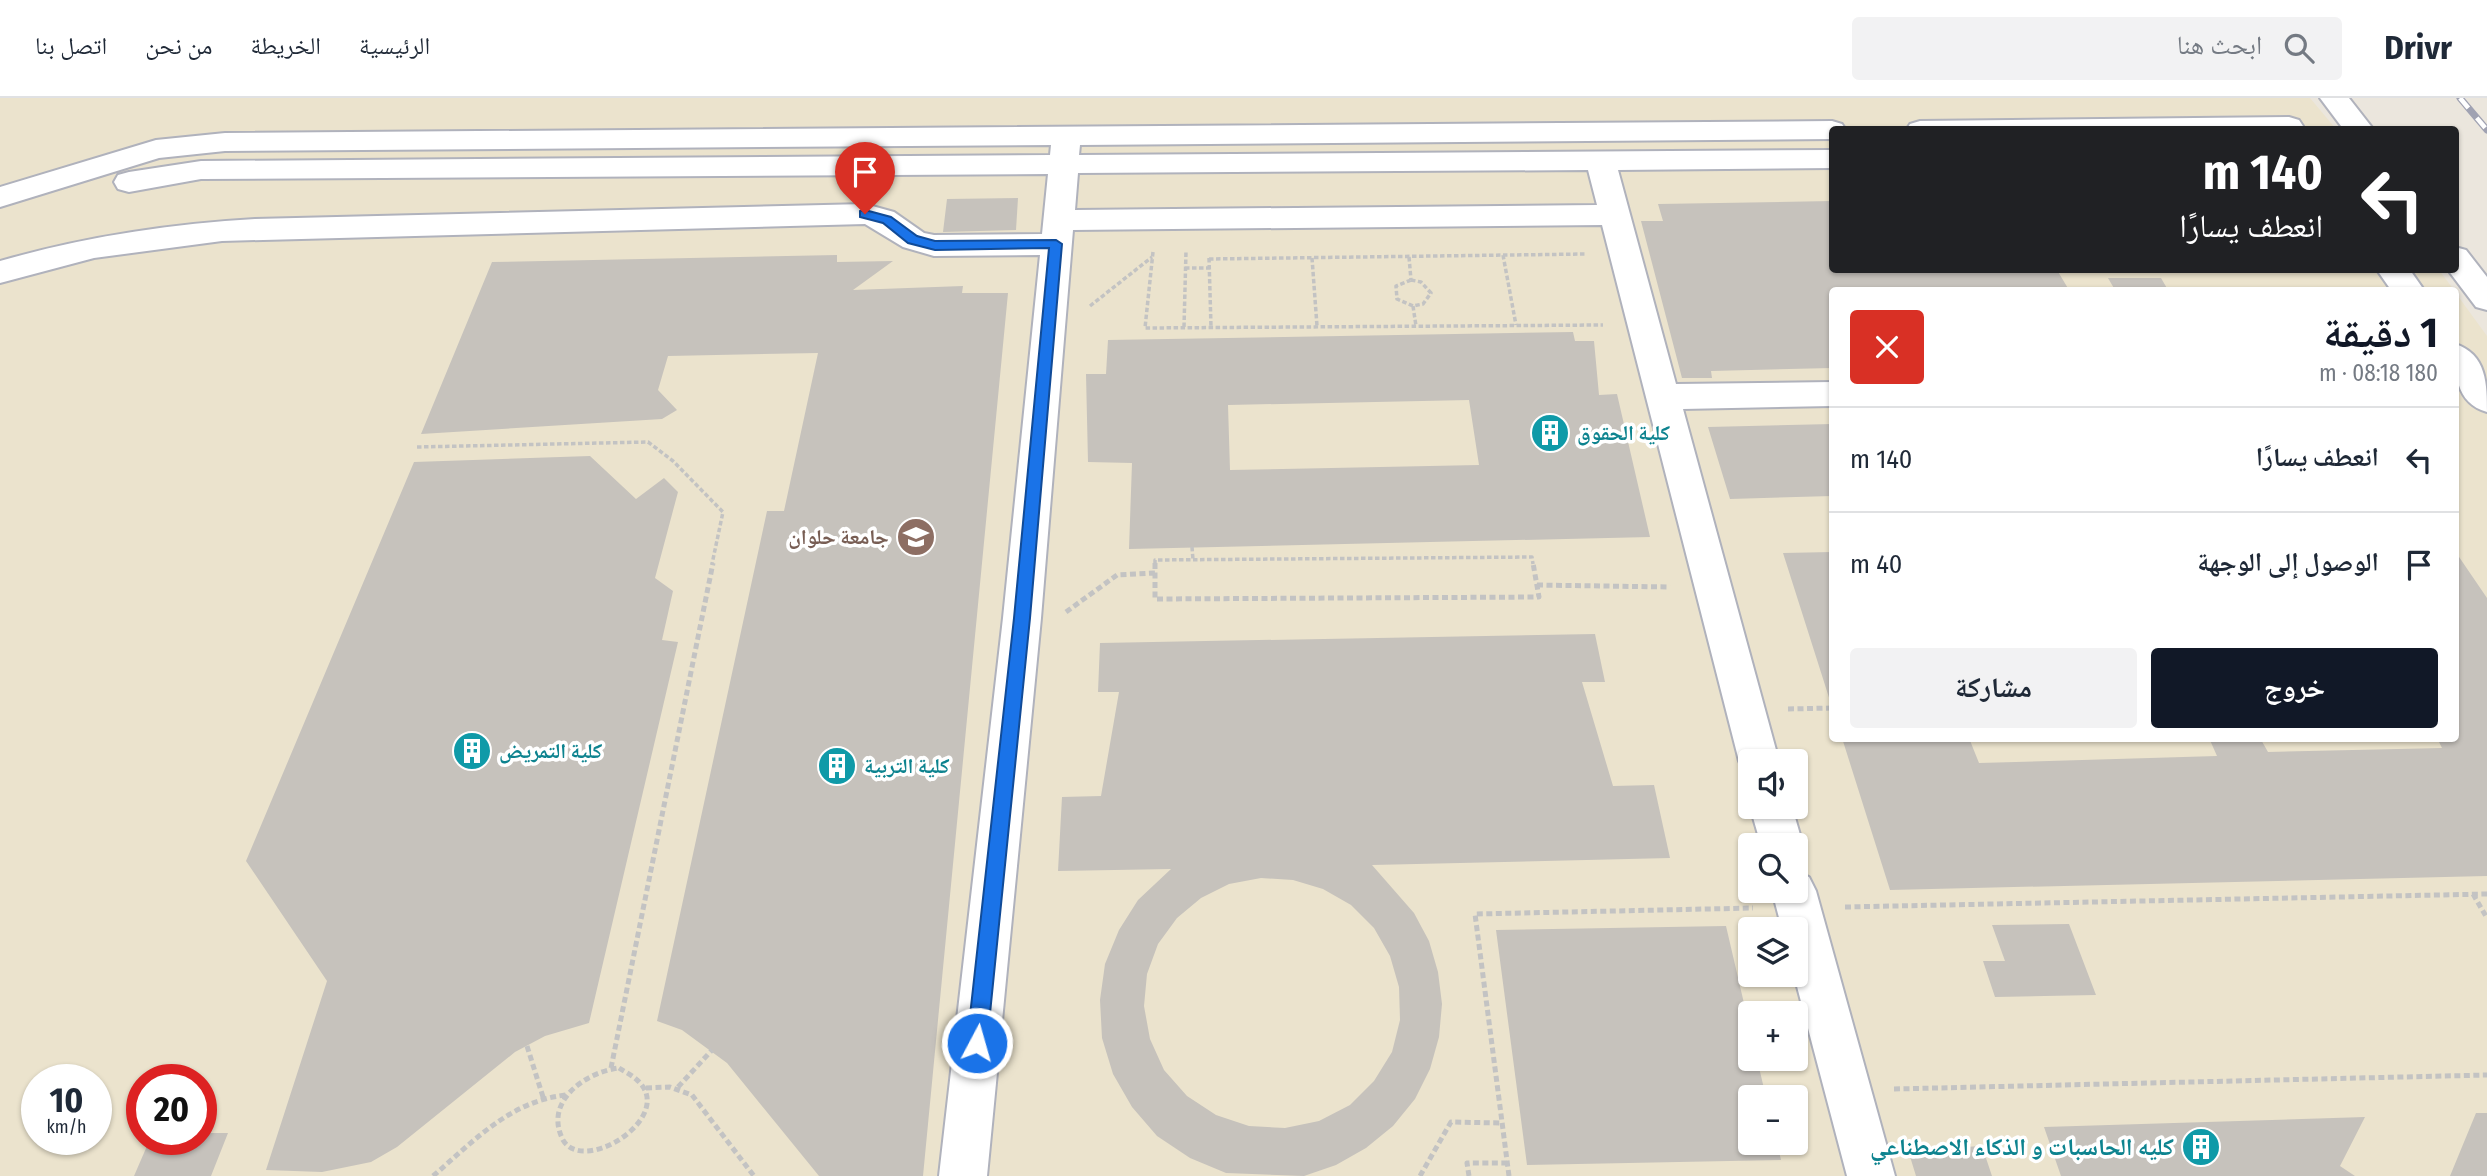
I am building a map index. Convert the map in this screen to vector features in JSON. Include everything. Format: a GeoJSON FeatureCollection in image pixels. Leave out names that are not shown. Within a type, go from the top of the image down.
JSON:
{"type":"FeatureCollection","features":[{"type":"Feature","properties":{"kind":"street"},"geometry":{"type":"LineString","coordinates":[[2267,98],[2288,126]]}},
{"type":"Feature","properties":{"kind":"street"},"geometry":{"type":"LineString","coordinates":[[2334,98],[2357,126]]}},
{"type":"Feature","properties":{"kind":"street"},"geometry":{"type":"LineString","coordinates":[[0,223],[132,180],[201,170],[1065,151],[1829,130]]}},
{"type":"Feature","properties":{"kind":"street"},"geometry":{"type":"LineString","coordinates":[[0,197],[121,157],[192,143],[1065,151],[1601,162],[1829,159]]}},
{"type":"Feature","properties":{"kind":"street"},"geometry":{"type":"LineString","coordinates":[[963,1176],[1022,618],[1065,151]]}},
{"type":"Feature","properties":{"kind":"street"},"geometry":{"type":"LineString","coordinates":[[1601,162],[1756,749]]}},
{"type":"Feature","properties":{"kind":"street"},"geometry":{"type":"LineString","coordinates":[[0,272],[115,243],[163,236],[255,229],[865,214],[887,219],[913,240],[935,245],[1184,219],[1615,215]]}},
{"type":"Feature","properties":{"kind":"street"},"geometry":{"type":"LineString","coordinates":[[2459,262],[2487,299]]}},
{"type":"Feature","properties":{"kind":"street"},"geometry":{"type":"LineString","coordinates":[[2459,363],[2473,389]]}},
{"type":"Feature","properties":{"kind":"street"},"geometry":{"type":"LineString","coordinates":[[1661,397],[1829,394]]}},
{"type":"Feature","properties":{"kind":"street"},"geometry":{"type":"LineString","coordinates":[[1798,903],[1871,1176]]}},
{"type":"Feature","properties":{"kind":"path"},"geometry":{"type":"LineString","coordinates":[[1047,341],[1153,256],[1184,219]]}},
{"type":"Feature","properties":{"kind":"path"},"geometry":{"type":"LineString","coordinates":[[1184,219],[1209,259],[1211,327]]}},
{"type":"Feature","properties":{"kind":"path"},"geometry":{"type":"LineString","coordinates":[[1184,219],[1184,327]]}},
{"type":"Feature","properties":{"kind":"path"},"geometry":{"type":"LineString","coordinates":[[1209,259],[1624,253]]}},
{"type":"Feature","properties":{"kind":"path"},"geometry":{"type":"LineString","coordinates":[[1503,255],[1516,325]]}},
{"type":"Feature","properties":{"kind":"path"},"geometry":{"type":"LineString","coordinates":[[1153,256],[1145,328],[1642,325]]}},
{"type":"Feature","properties":{"kind":"path"},"geometry":{"type":"LineString","coordinates":[[1409,256],[1411,280]]}},
{"type":"Feature","properties":{"kind":"path"},"geometry":{"type":"LineString","coordinates":[[1312,258],[1317,326]]}},
{"type":"Feature","properties":{"kind":"path"},"geometry":{"type":"LineString","coordinates":[[1185,268],[1210,268]]}},
{"type":"Feature","properties":{"kind":"path"},"geometry":{"type":"LineString","coordinates":[[1411,280],[1428,287],[1431,293],[1423,304],[1413,306],[1396,299],[1394,292],[1402,281],[1411,280]]}},
{"type":"Feature","properties":{"kind":"path"},"geometry":{"type":"LineString","coordinates":[[1413,306],[1416,326]]}},
{"type":"Feature","properties":{"kind":"path"},"geometry":{"type":"LineString","coordinates":[[417,447],[648,442],[673,461],[723,512],[611,1068]]}},
{"type":"Feature","properties":{"kind":"path"},"geometry":{"type":"LineString","coordinates":[[1192,547],[1193,560]]}},
{"type":"Feature","properties":{"kind":"path"},"geometry":{"type":"LineString","coordinates":[[1532,557],[1539,597],[1155,599],[1155,573],[1155,560],[1532,557]]}},
{"type":"Feature","properties":{"kind":"path"},"geometry":{"type":"LineString","coordinates":[[1059,617],[1117,575],[1155,573]]}},
{"type":"Feature","properties":{"kind":"path"},"geometry":{"type":"LineString","coordinates":[[1537,585],[1627,587]]}},
{"type":"Feature","properties":{"kind":"path"},"geometry":{"type":"LineString","coordinates":[[2473,894],[2487,918]]}},
{"type":"Feature","properties":{"kind":"path"},"geometry":{"type":"LineString","coordinates":[[1808,899],[2487,894]]}},
{"type":"Feature","properties":{"kind":"path"},"geometry":{"type":"LineString","coordinates":[[1509,1176],[1475,915],[1738,902]]}},
{"type":"Feature","properties":{"kind":"path"},"geometry":{"type":"LineString","coordinates":[[527,1046],[543,1097]]}},
{"type":"Feature","properties":{"kind":"path"},"geometry":{"type":"LineString","coordinates":[[678,1087],[712,1050]]}},
{"type":"Feature","properties":{"kind":"path"},"geometry":{"type":"LineString","coordinates":[[620,1068],[636,1074],[646,1088],[647,1106],[640,1126],[626,1143],[606,1154],[586,1155],[569,1148],[560,1134],[559,1115],[566,1095],[581,1079],[600,1069],[620,1068]]}},
{"type":"Feature","properties":{"kind":"path"},"geometry":{"type":"LineString","coordinates":[[1847,1090],[2487,1075]]}},
{"type":"Feature","properties":{"kind":"path"},"geometry":{"type":"LineString","coordinates":[[646,1088],[678,1087],[692,1095],[754,1176]]}},
{"type":"Feature","properties":{"kind":"path"},"geometry":{"type":"LineString","coordinates":[[433,1176],[520,1107],[543,1097],[566,1095]]}},
{"type":"Feature","properties":{"kind":"path"},"geometry":{"type":"LineString","coordinates":[[1420,1176],[1451,1122],[1502,1123]]}},
{"type":"Feature","properties":{"kind":"path"},"geometry":{"type":"LineString","coordinates":[[1469,1176],[1467,1163],[1507,1163]]}},
{"type":"Feature","properties":{"kind":"shaded area","name":"جامعة حلوان"},"geometry":{"type":"Polygon","coordinates":[[[0,98],[2310,98],[2333,126],[1829,126],[1829,273],[2441,273],[2452,287],[1829,287],[1829,742],[2459,742],[2459,298],[2487,336],[2487,1176],[0,1176],[0,98]]]}},
{"type":"Feature","properties":{"kind":"building"},"geometry":{"type":"Polygon","coordinates":[[[1018,198],[1016,230],[943,232],[947,199],[1018,198]]]}},
{"type":"Feature","properties":{"kind":"building"},"geometry":{"type":"Polygon","coordinates":[[[1829,201],[1829,273],[2059,273],[2067,287],[1829,287],[1829,368],[1711,371],[1712,378],[1682,378],[1641,221],[1663,221],[1658,204],[1829,201]]]}},
{"type":"Feature","properties":{"kind":"building","name":"كلية التربية"},"geometry":{"type":"Polygon","coordinates":[[[837,255],[837,262],[893,261],[853,290],[963,286],[962,293],[1008,293],[923,1176],[819,1176],[727,1063],[682,1030],[657,1021],[767,511],[784,511],[818,353],[668,356],[658,390],[677,410],[662,419],[421,434],[492,262],[837,255]]]}},
{"type":"Feature","properties":{"kind":"building"},"geometry":{"type":"Polygon","coordinates":[[[2108,278],[2161,278],[2166,287],[2113,287],[2108,278]]]}},
{"type":"Feature","properties":{"kind":"building","name":"كلية الحقوق"},"geometry":{"type":"Polygon","coordinates":[[[1573,332],[1575,341],[1594,341],[1599,395],[1617,394],[1650,537],[1129,549],[1132,463],[1088,462],[1086,374],[1106,374],[1108,340],[1573,332]],[[1469,400],[1228,405],[1230,470],[1479,465],[1469,400]]]}},
{"type":"Feature","properties":{"kind":"building"},"geometry":{"type":"Polygon","coordinates":[[[1829,424],[1829,496],[1730,499],[1708,427],[1829,424]]]}},
{"type":"Feature","properties":{"kind":"building","name":"كلية التمريض"},"geometry":{"type":"Polygon","coordinates":[[[590,456],[636,499],[664,478],[678,492],[655,578],[673,591],[662,640],[678,642],[589,1023],[545,1036],[515,1052],[397,1147],[371,1162],[322,1172],[266,1170],[327,981],[246,861],[414,462],[590,456]]]}},
{"type":"Feature","properties":{"kind":"building"},"geometry":{"type":"Polygon","coordinates":[[[1829,552],[1829,698],[1783,553],[1829,552]]]}},
{"type":"Feature","properties":{"kind":"building"},"geometry":{"type":"Polygon","coordinates":[[[2459,557],[2487,598],[2487,876],[1890,890],[1843,742],[1971,742],[1979,763],[2217,756],[2211,742],[2262,742],[2268,752],[2442,748],[2439,742],[2459,742],[2459,557]]]}},
{"type":"Feature","properties":{"kind":"building"},"geometry":{"type":"Polygon","coordinates":[[[1595,634],[1605,682],[1582,682],[1613,786],[1654,785],[1670,858],[1372,865],[1414,913],[1429,941],[1438,972],[1442,1004],[1439,1037],[1430,1069],[1415,1099],[1393,1126],[1366,1148],[1336,1165],[1304,1176],[1226,1173],[1190,1158],[1157,1136],[1132,1107],[1113,1074],[1102,1038],[1100,1000],[1105,964],[1119,930],[1138,900],[1171,869],[1058,871],[1062,797],[1101,796],[1119,692],[1098,692],[1100,643],[1595,634]],[[1261,878],[1229,884],[1201,898],[1177,918],[1158,944],[1147,974],[1144,1006],[1150,1039],[1164,1070],[1187,1096],[1216,1115],[1249,1126],[1285,1128],[1319,1121],[1350,1105],[1374,1081],[1392,1052],[1400,1020],[1399,987],[1390,956],[1374,928],[1351,905],[1323,889],[1293,880],[1261,878]]]}},
{"type":"Feature","properties":{"kind":"building"},"geometry":{"type":"Polygon","coordinates":[[[2069,924],[2096,995],[1995,997],[1983,961],[2005,961],[1992,925],[2069,924]]]}},
{"type":"Feature","properties":{"kind":"building"},"geometry":{"type":"Polygon","coordinates":[[[1726,926],[1738,987],[1743,1001],[1738,1001],[1738,1071],[1760,1071],[1763,1085],[1738,1085],[1738,1155],[1780,1155],[1781,1160],[1527,1165],[1496,930],[1726,926]]]}},
{"type":"Feature","properties":{"kind":"building"},"geometry":{"type":"Polygon","coordinates":[[[2476,1113],[2487,1113],[2487,1176],[2450,1176],[2476,1113]]]}},
{"type":"Feature","properties":{"kind":"building","name":"كليه الحاسبات و الذكاء الاصطناعي"},"geometry":{"type":"Polygon","coordinates":[[[2365,1117],[2340,1166],[2355,1176],[2061,1176],[2044,1127],[2365,1117]]]}},
{"type":"Feature","properties":{"kind":"building"},"geometry":{"type":"Polygon","coordinates":[[[217,1133],[228,1133],[211,1176],[134,1176],[143,1155],[217,1155],[217,1133]]]}},
{"type":"Feature","properties":{"kind":"building"},"geometry":{"type":"Polygon","coordinates":[[[1982,1146],[1992,1176],[1916,1176],[1908,1150],[1982,1146]]]}},
{"type":"Feature","properties":{"kind":"railway"},"geometry":{"type":"LineString","coordinates":[[2460,98],[2487,130]]}},
{"type":"Feature","properties":{"kind":"place","name":"كلية الحقوق"},"geometry":{"type":"Point","coordinates":[1550,433]}},
{"type":"Feature","properties":{"kind":"place","name":"جامعة حلوان"},"geometry":{"type":"Point","coordinates":[916,537]}},
{"type":"Feature","properties":{"kind":"place","name":"كلية التمريض"},"geometry":{"type":"Point","coordinates":[472,751]}},
{"type":"Feature","properties":{"kind":"place","name":"كلية التربية"},"geometry":{"type":"Point","coordinates":[837,766]}},
{"type":"Feature","properties":{"kind":"place","name":"كليه الحاسبات و الذكاء الاصطناعي"},"geometry":{"type":"Point","coordinates":[2201,1147]}},
{"type":"Feature","properties":{"kind":"route"},"geometry":{"type":"LineString","coordinates":[[865,214],[887,219],[913,240],[922,243],[1056,244],[1022,618],[977,1043]]}}]}
